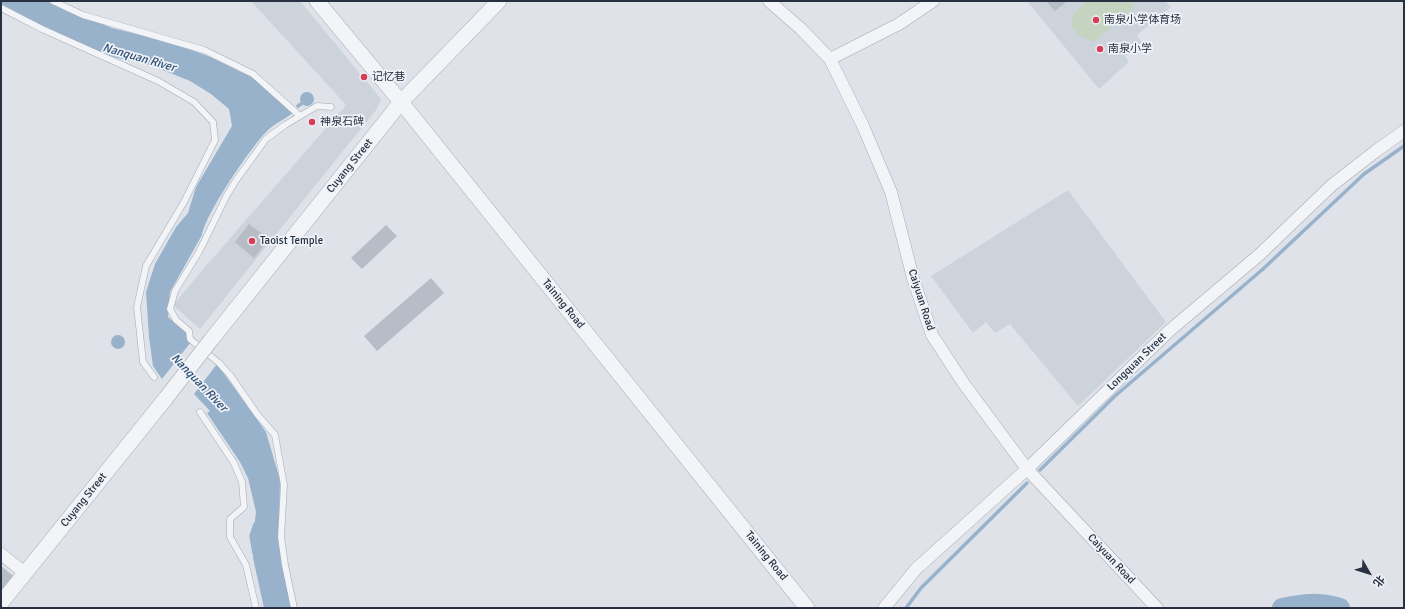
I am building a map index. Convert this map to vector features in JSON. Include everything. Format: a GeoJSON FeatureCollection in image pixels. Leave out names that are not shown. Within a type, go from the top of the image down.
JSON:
{"type":"FeatureCollection","features":[{"type":"Feature","properties":{"kind":"street","name":"Taining Road"},"geometry":{"type":"LineString","coordinates":[[317,1],[401,102],[807,608]]}},
{"type":"Feature","properties":{"kind":"street","name":"Cuyang Street"},"geometry":{"type":"LineString","coordinates":[[1,603],[401,102],[499,1]]}},
{"type":"Feature","properties":{"kind":"street","name":"Caiyuan Road"},"geometry":{"type":"LineString","coordinates":[[769,1],[801,29],[830,59],[863,126],[891,192],[913,278],[932,335],[964,384],[1027,470],[1157,608]]}},
{"type":"Feature","properties":{"kind":"street"},"geometry":{"type":"LineString","coordinates":[[830,59],[899,24],[933,1]]}},
{"type":"Feature","properties":{"kind":"street","name":"Longquan Street"},"geometry":{"type":"LineString","coordinates":[[886,607],[916,570],[1027,470],[1169,331],[1258,255],[1332,185],[1404,131]]}},
{"type":"Feature","properties":{"kind":"street"},"geometry":{"type":"LineString","coordinates":[[1,554],[25,573]]}},
{"type":"Feature","properties":{"kind":"lane"},"geometry":{"type":"LineString","coordinates":[[53,1],[90,17],[204,50],[253,74],[300,116]]}},
{"type":"Feature","properties":{"kind":"lane"},"geometry":{"type":"LineString","coordinates":[[1,8],[42,29],[158,81],[194,102],[213,122],[215,140],[184,202],[146,266],[137,307],[143,362],[154,377]]}},
{"type":"Feature","properties":{"kind":"lane"},"geometry":{"type":"LineString","coordinates":[[294,608],[281,537],[284,485],[275,435],[257,414],[230,375],[219,363],[190,339],[189,331],[176,320],[170,309],[175,291],[199,252],[227,195],[266,139],[285,125],[317,106],[331,107]]}},
{"type":"Feature","properties":{"kind":"lane"},"geometry":{"type":"LineString","coordinates":[[200,412],[234,463],[242,482],[244,507],[230,519],[230,537],[246,565],[256,608]]}},
{"type":"Feature","properties":{"kind":"shaded area"},"geometry":{"type":"Polygon","coordinates":[[[251,1],[300,1],[381,99],[376,110],[200,329],[173,305],[346,105],[251,1]]]}},
{"type":"Feature","properties":{"kind":"shaded area","name":"南泉小学"},"geometry":{"type":"Polygon","coordinates":[[[1027,1],[1165,1],[1171,7],[1137,35],[1142,42],[1125,56],[1129,62],[1099,89],[1027,1]]]}},
{"type":"Feature","properties":{"kind":"shaded area"},"geometry":{"type":"Polygon","coordinates":[[[1068,190],[1166,322],[1078,406],[1010,324],[995,333],[986,322],[973,333],[931,276],[1068,190]]]}},
{"type":"Feature","properties":{"kind":"green space","name":"南泉小学体育场"},"geometry":{"type":"Polygon","coordinates":[[[1087,1],[1133,1],[1132,9],[1094,42],[1078,35],[1071,25],[1073,14],[1087,1]]]}},
{"type":"Feature","properties":{"kind":"water"},"geometry":{"type":"Polygon","coordinates":[[[1,1],[47,1],[112,28],[192,50],[218,60],[252,77],[293,113],[267,131],[240,165],[220,197],[205,225],[202,235],[170,292],[168,317],[194,338],[162,379],[153,366],[149,337],[146,292],[155,264],[176,227],[188,213],[196,187],[232,126],[229,109],[211,94],[190,81],[153,66],[113,57],[93,49],[46,29],[1,4],[1,1]]]}},
{"type":"Feature","properties":{"kind":"water"},"geometry":{"type":"Polygon","coordinates":[[[304,92],[310,92],[314,96],[314,102],[310,106],[304,106],[300,102],[300,96],[304,92]]]}},
{"type":"Feature","properties":{"kind":"water"},"geometry":{"type":"Polygon","coordinates":[[[115,335],[121,335],[125,339],[125,345],[121,349],[115,349],[111,345],[111,339],[115,335]]]}},
{"type":"Feature","properties":{"kind":"water"},"geometry":{"type":"Polygon","coordinates":[[[217,364],[266,432],[280,480],[279,536],[291,608],[264,608],[253,558],[253,536],[256,512],[248,478],[240,462],[207,413],[210,411],[194,394],[217,364]]]}},
{"type":"Feature","properties":{"kind":"building"},"geometry":{"type":"Polygon","coordinates":[[[1046,1],[1067,1],[1055,11],[1046,1]]]}},
{"type":"Feature","properties":{"kind":"building","name":"Taoist Temple"},"geometry":{"type":"Polygon","coordinates":[[[249,224],[269,239],[254,258],[235,242],[249,224]]]}},
{"type":"Feature","properties":{"kind":"building"},"geometry":{"type":"Polygon","coordinates":[[[386,225],[397,236],[362,269],[351,258],[386,225]]]}},
{"type":"Feature","properties":{"kind":"building"},"geometry":{"type":"Polygon","coordinates":[[[431,278],[444,293],[377,351],[364,336],[431,278]]]}},
{"type":"Feature","properties":{"kind":"building"},"geometry":{"type":"Polygon","coordinates":[[[1,566],[16,578],[1,596],[1,566]]]}},
{"type":"Feature","properties":{"kind":"waterway"},"geometry":{"type":"LineString","coordinates":[[1040,470],[1115,396],[1263,269],[1364,174],[1404,146]]}},
{"type":"Feature","properties":{"kind":"waterway","name":"Nanquan River"},"geometry":{"type":"LineString","coordinates":[[174,358],[185,368]]}},
{"type":"Feature","properties":{"kind":"waterway","name":"Nanquan River"},"geometry":{"type":"LineString","coordinates":[[190,373],[204,387]]}},
{"type":"Feature","properties":{"kind":"waterway"},"geometry":{"type":"LineString","coordinates":[[906,608],[921,588],[1027,483]]}},
{"type":"Feature","properties":{"kind":"waterway","name":"Nanquan River"},"geometry":{"type":"LineString","coordinates":[[254,553],[251,536],[255,524]]}},
{"type":"Feature","properties":{"kind":"waterway","name":"Nanquan River"},"geometry":{"type":"LineString","coordinates":[[1282,608],[1311,604],[1340,608]]}},
{"type":"Feature","properties":{"kind":"place","name":"南泉小学体育场"},"geometry":{"type":"Point","coordinates":[1096,20]}},
{"type":"Feature","properties":{"kind":"place","name":"南泉小学"},"geometry":{"type":"Point","coordinates":[1100,49]}},
{"type":"Feature","properties":{"kind":"place","name":"记忆巷"},"geometry":{"type":"Point","coordinates":[364,77]}},
{"type":"Feature","properties":{"kind":"place","name":"神泉石碑"},"geometry":{"type":"Point","coordinates":[312,122]}},
{"type":"Feature","properties":{"kind":"place","name":"Taoist Temple"},"geometry":{"type":"Point","coordinates":[252,241]}}]}
